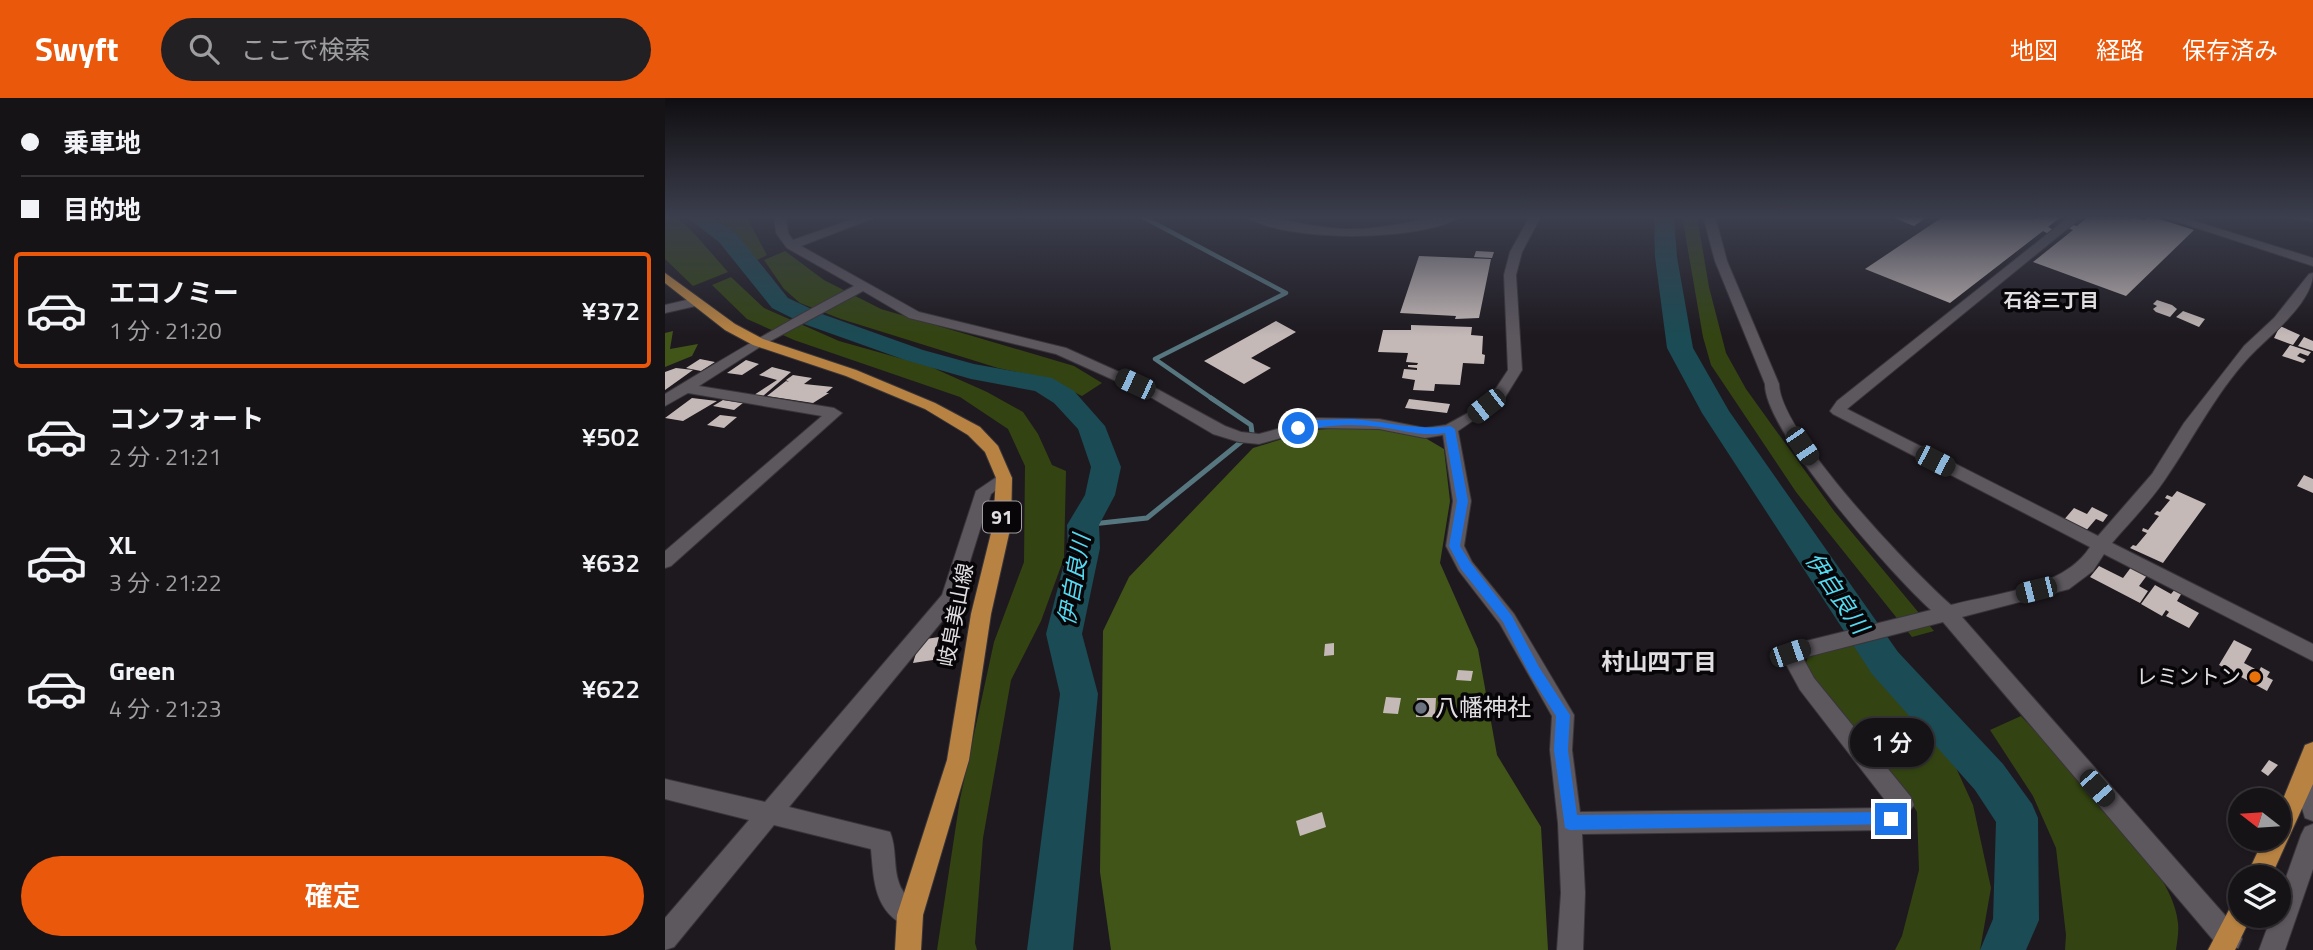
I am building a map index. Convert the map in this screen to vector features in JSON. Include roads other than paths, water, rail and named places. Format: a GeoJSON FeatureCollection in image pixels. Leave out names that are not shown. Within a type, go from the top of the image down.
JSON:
{"type":"FeatureCollection","features":[{"type":"Feature","properties":{"kind":"main road","name":"岐阜美山線"},"geometry":{"type":"LineString","coordinates":[[665,277],[730,327],[758,342],[851,373],[930,406],[974,431],[992,450],[1004,478],[1002,525],[981,614],[958,760],[910,915],[908,950]]}},
{"type":"Feature","properties":{"kind":"main road"},"geometry":{"type":"LineString","coordinates":[[2291,807],[2313,752]]}},
{"type":"Feature","properties":{"kind":"main road"},"geometry":{"type":"LineString","coordinates":[[2225,944],[2233,928]]}},
{"type":"Feature","properties":{"kind":"street"},"geometry":{"type":"LineString","coordinates":[[808,256],[859,289],[913,315],[1061,351],[1152,392],[1219,430],[1239,437],[1259,439],[1317,423],[1380,424],[1425,433],[1450,429],[1473,416],[1499,396],[1515,370],[1510,275],[1515,256]]}},
{"type":"Feature","properties":{"kind":"street"},"geometry":{"type":"LineString","coordinates":[[1720,256],[1772,384],[1772,392],[1790,428],[1826,482],[2225,944]]}},
{"type":"Feature","properties":{"kind":"street"},"geometry":{"type":"LineString","coordinates":[[2028,256],[1842,404],[1838,411],[2313,653]]}},
{"type":"Feature","properties":{"kind":"street"},"geometry":{"type":"LineString","coordinates":[[2293,256],[2313,262]]}},
{"type":"Feature","properties":{"kind":"street"},"geometry":{"type":"LineString","coordinates":[[1570,823],[1891,819],[1903,805],[1807,684],[1790,653],[2062,584],[2087,566],[2101,544],[2158,478],[2190,426],[2249,349],[2279,321],[2313,277]]}},
{"type":"Feature","properties":{"kind":"street"},"geometry":{"type":"LineString","coordinates":[[665,401],[758,342],[859,289]]}},
{"type":"Feature","properties":{"kind":"street"},"geometry":{"type":"LineString","coordinates":[[665,309],[695,302]]}},
{"type":"Feature","properties":{"kind":"street"},"geometry":{"type":"LineString","coordinates":[[665,561],[834,413],[685,388]]}},
{"type":"Feature","properties":{"kind":"street"},"geometry":{"type":"LineString","coordinates":[[1450,429],[1462,501],[1455,546],[1465,566],[1507,619],[1563,715],[1561,750],[1570,823],[1573,893],[1570,950]]}},
{"type":"Feature","properties":{"kind":"street"},"geometry":{"type":"LineString","coordinates":[[665,938],[950,598],[984,491],[1004,478]]}},
{"type":"Feature","properties":{"kind":"street"},"geometry":{"type":"LineString","coordinates":[[2304,779],[2313,810]]}},
{"type":"Feature","properties":{"kind":"street"},"geometry":{"type":"LineString","coordinates":[[665,789],[882,840],[887,891],[910,915]]}},
{"type":"Feature","properties":{"kind":"street"},"geometry":{"type":"LineString","coordinates":[[2272,950],[2313,835]]}},
{"type":"Feature","properties":{"kind":"waterway","name":"伊自良川"},"geometry":{"type":"LineString","coordinates":[[742,256],[780,303],[813,319],[914,355],[971,371],[1043,384],[1064,397],[1091,426],[1106,467],[1100,495],[1083,525],[1084,548],[1064,634],[1079,694],[1050,950]]}},
{"type":"Feature","properties":{"kind":"waterway"},"geometry":{"type":"LineString","coordinates":[[1214,400],[1155,359],[1286,293],[1216,256]]}},
{"type":"Feature","properties":{"kind":"waterway","name":"伊自良川"},"geometry":{"type":"LineString","coordinates":[[1666,256],[1680,348],[1716,413],[1885,663],[1989,777],[2017,818],[2016,920],[2003,950]]}},
{"type":"Feature","properties":{"kind":"waterway"},"geometry":{"type":"LineString","coordinates":[[1083,525],[1147,518],[1252,433],[1251,425],[1211,398]]}},
{"type":"Feature","properties":{"kind":"place","name":"レミントン"},"geometry":{"type":"Point","coordinates":[2255,677]}},
{"type":"Feature","properties":{"kind":"place","name":"八幡神社"},"geometry":{"type":"Point","coordinates":[1421,708]}},
{"type":"Feature","properties":{"kind":"district","name":"石谷三丁目"},"geometry":{"type":"Point","coordinates":[2051,300]}},
{"type":"Feature","properties":{"kind":"district","name":"村山四丁目"},"geometry":{"type":"Point","coordinates":[1659,662]}}]}
